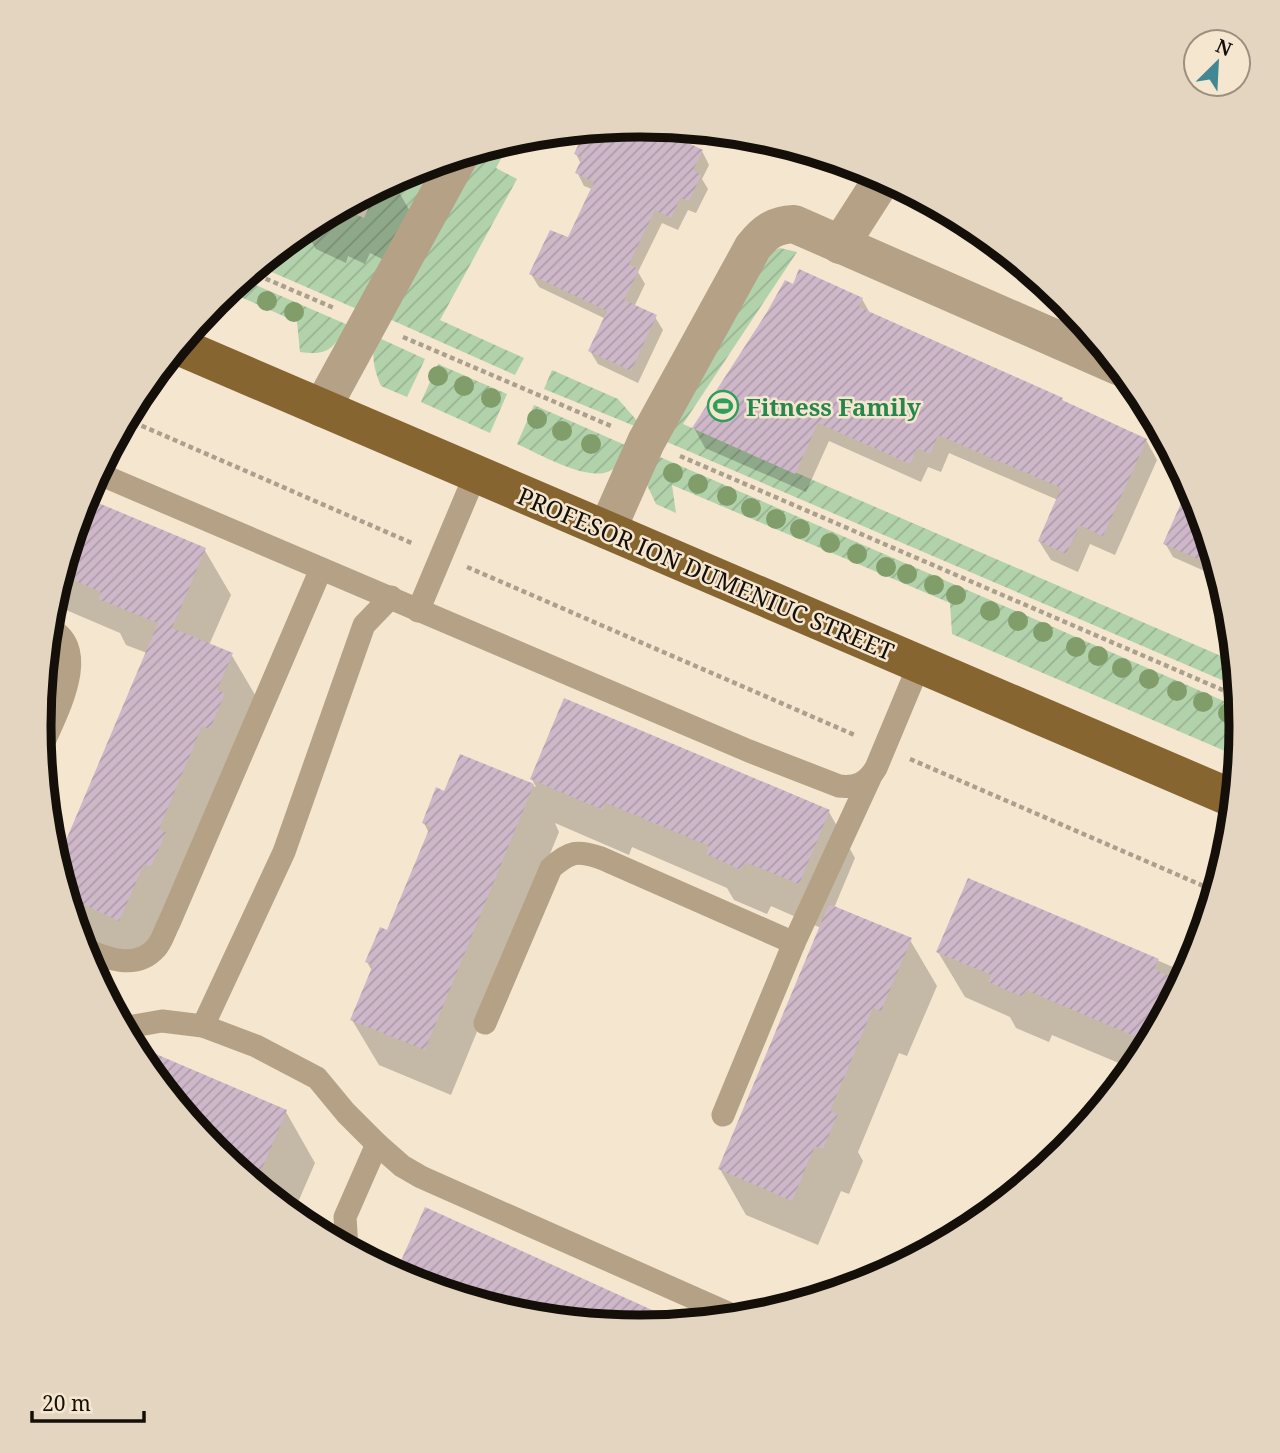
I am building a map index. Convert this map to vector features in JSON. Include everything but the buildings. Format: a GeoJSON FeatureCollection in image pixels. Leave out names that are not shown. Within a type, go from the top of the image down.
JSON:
{"type":"FeatureCollection","features":[{"type":"Feature","properties":{"kind":"main road","name":"PROFESOR ION DUMENIUC STREET"},"geometry":{"type":"LineString","coordinates":[[187,350],[1225,795]]}},
{"type":"Feature","properties":{"kind":"street"},"geometry":{"type":"LineString","coordinates":[[322,408],[452,169]]}},
{"type":"Feature","properties":{"kind":"street"},"geometry":{"type":"LineString","coordinates":[[841,245],[877,187]]}},
{"type":"Feature","properties":{"kind":"street"},"geometry":{"type":"LineString","coordinates":[[607,530],[646,442],[753,247],[763,234],[778,225],[794,224],[1099,358]]}},
{"type":"Feature","properties":{"kind":"lane"},"geometry":{"type":"LineString","coordinates":[[418,611],[476,473]]}},
{"type":"Feature","properties":{"kind":"lane"},"geometry":{"type":"LineString","coordinates":[[107,477],[815,777],[839,786],[853,787],[870,778]]}},
{"type":"Feature","properties":{"kind":"lane"},"geometry":{"type":"LineString","coordinates":[[96,953],[122,962],[140,959],[156,948],[321,569]]}},
{"type":"Feature","properties":{"kind":"lane"},"geometry":{"type":"LineString","coordinates":[[203,1026],[284,852],[364,625],[391,597]]}},
{"type":"Feature","properties":{"kind":"lane"},"geometry":{"type":"LineString","coordinates":[[51,725],[72,665],[67,648],[58,636]]}},
{"type":"Feature","properties":{"kind":"lane"},"geometry":{"type":"LineString","coordinates":[[723,1115],[794,943],[919,664]]}},
{"type":"Feature","properties":{"kind":"lane"},"geometry":{"type":"LineString","coordinates":[[485,1023],[551,868],[565,855],[582,852],[601,858],[794,943]]}},
{"type":"Feature","properties":{"kind":"lane"},"geometry":{"type":"LineString","coordinates":[[133,1026],[162,1021],[203,1026],[256,1046],[317,1078],[377,1144],[402,1166],[421,1177],[721,1310]]}},
{"type":"Feature","properties":{"kind":"lane"},"geometry":{"type":"LineString","coordinates":[[346,1238],[345,1217],[377,1144]]}},
{"type":"Feature","properties":{"kind":"path"},"geometry":{"type":"LineString","coordinates":[[260,276],[1228,693]]}},
{"type":"Feature","properties":{"kind":"path"},"geometry":{"type":"LineString","coordinates":[[135,423],[1207,887]]}},
{"type":"Feature","properties":{"kind":"green space"},"geometry":{"type":"Polygon","coordinates":[[[504,153],[496,168],[517,179],[440,320],[524,358],[515,375],[387,318],[470,163],[504,153]]]}},
{"type":"Feature","properties":{"kind":"green space"},"geometry":{"type":"Polygon","coordinates":[[[429,177],[359,310],[267,270],[345,216],[351,213],[364,218],[371,202],[429,177]]]}},
{"type":"Feature","properties":{"kind":"green space"},"geometry":{"type":"Polygon","coordinates":[[[780,248],[797,252],[683,424],[1225,658],[1227,682],[660,439],[669,419],[773,251],[780,248]]]}},
{"type":"Feature","properties":{"kind":"green space"},"geometry":{"type":"Polygon","coordinates":[[[251,283],[348,325],[330,349],[310,353],[300,352],[297,322],[238,296],[251,283]]]}},
{"type":"Feature","properties":{"kind":"green space"},"geometry":{"type":"Polygon","coordinates":[[[377,337],[425,359],[407,397],[381,386],[374,362],[377,337]]]}},
{"type":"Feature","properties":{"kind":"green space"},"geometry":{"type":"Polygon","coordinates":[[[438,364],[507,394],[490,433],[421,402],[438,364]]]}},
{"type":"Feature","properties":{"kind":"green space"},"geometry":{"type":"Polygon","coordinates":[[[552,370],[618,399],[639,423],[637,427],[544,389],[552,370]]]}},
{"type":"Feature","properties":{"kind":"green space"},"geometry":{"type":"Polygon","coordinates":[[[534,405],[625,445],[618,464],[607,472],[582,472],[517,444],[534,405]]]}},
{"type":"Feature","properties":{"kind":"green space"},"geometry":{"type":"Polygon","coordinates":[[[653,454],[1228,703],[1228,752],[952,634],[950,603],[672,485],[676,513],[656,504],[647,485],[653,454]]]}},
{"type":"Feature","properties":{"kind":"place","name":"Fitness Family"},"geometry":{"type":"Point","coordinates":[723,406]}}]}
